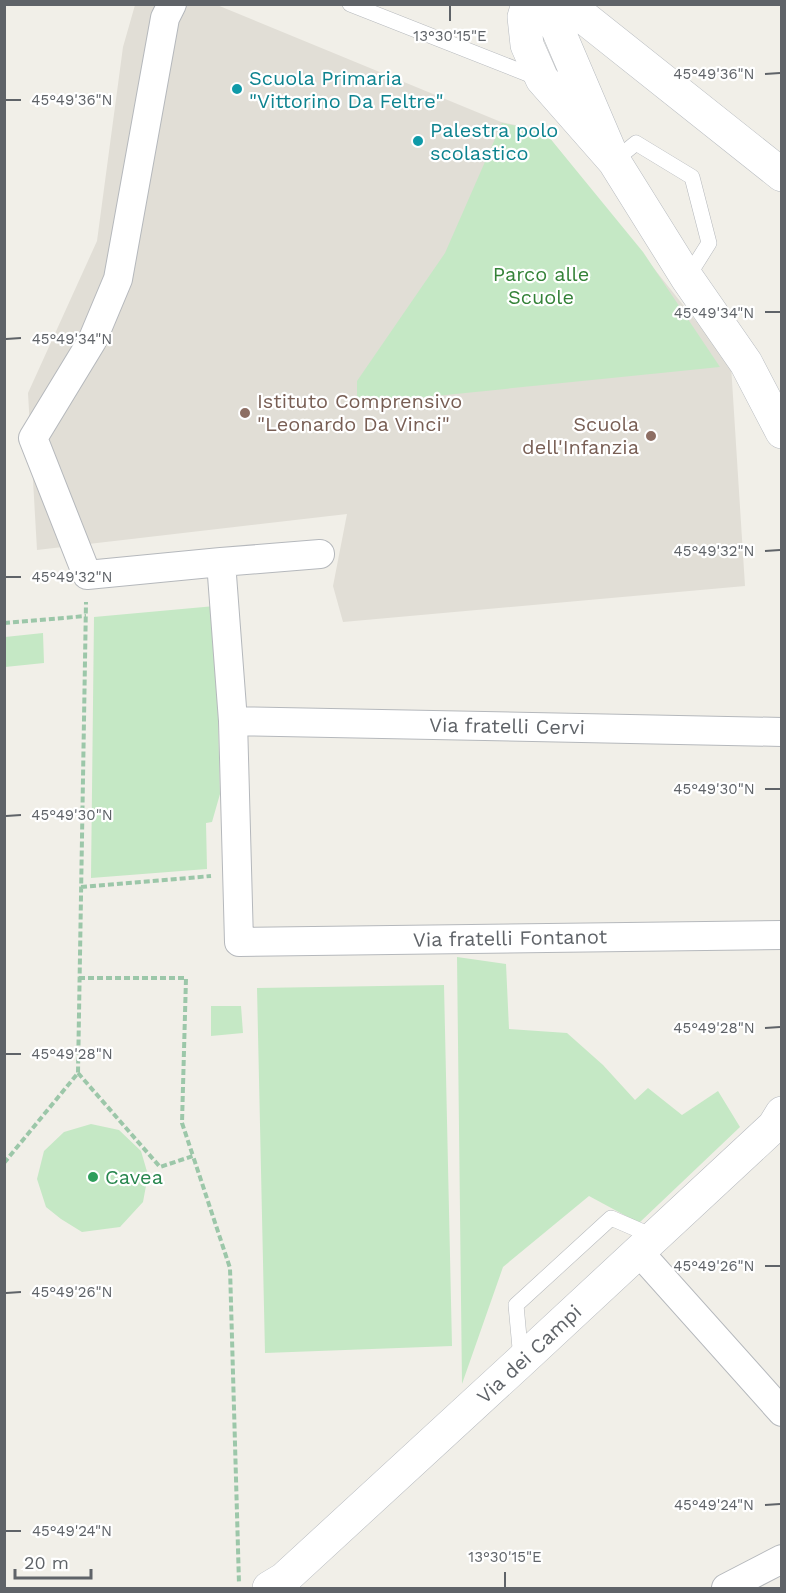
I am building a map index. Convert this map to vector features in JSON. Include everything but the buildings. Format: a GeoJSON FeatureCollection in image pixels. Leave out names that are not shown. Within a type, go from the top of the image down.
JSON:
{"type":"FeatureCollection","features":[{"type":"Feature","properties":{"kind":"street"},"geometry":{"type":"LineString","coordinates":[[172,4],[165,18],[117,279],[92,341],[33,438],[87,575],[320,554]]}},
{"type":"Feature","properties":{"kind":"street"},"geometry":{"type":"LineString","coordinates":[[528,4],[524,17],[527,45],[542,80],[614,161]]}},
{"type":"Feature","properties":{"kind":"street"},"geometry":{"type":"LineString","coordinates":[[547,4],[614,161],[687,278],[746,363],[782,432]]}},
{"type":"Feature","properties":{"kind":"street"},"geometry":{"type":"LineString","coordinates":[[567,4],[782,175]]}},
{"type":"Feature","properties":{"kind":"street"},"geometry":{"type":"LineString","coordinates":[[221,562],[233,721],[237,874]]}},
{"type":"Feature","properties":{"kind":"street","name":"Via fratelli Cervi"},"geometry":{"type":"LineString","coordinates":[[233,721],[782,732]]}},
{"type":"Feature","properties":{"kind":"street","name":"Via fratelli Fontanot"},"geometry":{"type":"LineString","coordinates":[[237,874],[239,942],[782,935]]}},
{"type":"Feature","properties":{"kind":"street","name":"Via dei Campi"},"geometry":{"type":"LineString","coordinates":[[269,1588],[284,1580],[647,1245],[774,1126],[782,1113]]}},
{"type":"Feature","properties":{"kind":"street"},"geometry":{"type":"LineString","coordinates":[[647,1245],[782,1412]]}},
{"type":"Feature","properties":{"kind":"street"},"geometry":{"type":"LineString","coordinates":[[726,1588],[782,1559]]}},
{"type":"Feature","properties":{"kind":"lane"},"geometry":{"type":"LineString","coordinates":[[350,4],[542,80]]}},
{"type":"Feature","properties":{"kind":"lane"},"geometry":{"type":"LineString","coordinates":[[614,161],[636,143],[692,177],[710,243],[687,278]]}},
{"type":"Feature","properties":{"kind":"lane"},"geometry":{"type":"LineString","coordinates":[[521,1361],[516,1305],[611,1218],[647,1245]]}},
{"type":"Feature","properties":{"kind":"path"},"geometry":{"type":"LineString","coordinates":[[4,1163],[78,1073],[87,575]]}},
{"type":"Feature","properties":{"kind":"path"},"geometry":{"type":"LineString","coordinates":[[4,622],[86,616]]}},
{"type":"Feature","properties":{"kind":"path"},"geometry":{"type":"LineString","coordinates":[[81,886],[237,874]]}},
{"type":"Feature","properties":{"kind":"path"},"geometry":{"type":"LineString","coordinates":[[79,978],[186,978],[182,1123],[230,1268],[239,1588]]}},
{"type":"Feature","properties":{"kind":"path"},"geometry":{"type":"LineString","coordinates":[[78,1073],[160,1167],[194,1156]]}},
{"type":"Feature","properties":{"kind":"shaded area"},"geometry":{"type":"Polygon","coordinates":[[[135,5],[217,5],[501,122],[544,131],[731,365],[745,586],[343,622],[333,586],[347,514],[37,550],[28,393],[97,241],[123,47],[135,5]]]}},
{"type":"Feature","properties":{"kind":"green space","name":"Parco alle Scuole"},"geometry":{"type":"Polygon","coordinates":[[[502,123],[544,131],[643,252],[720,367],[357,404],[357,381],[445,253],[502,123]]]}},
{"type":"Feature","properties":{"kind":"green space"},"geometry":{"type":"Polygon","coordinates":[[[215,606],[220,794],[212,822],[206,823],[207,869],[91,878],[94,617],[215,606]]]}},
{"type":"Feature","properties":{"kind":"green space"},"geometry":{"type":"Polygon","coordinates":[[[43,633],[44,663],[5,667],[5,637],[43,633]]]}},
{"type":"Feature","properties":{"kind":"green space"},"geometry":{"type":"Polygon","coordinates":[[[457,957],[506,964],[509,1029],[567,1033],[603,1065],[635,1100],[648,1088],[682,1115],[718,1091],[740,1127],[639,1223],[589,1196],[503,1267],[462,1384],[457,957]]]}},
{"type":"Feature","properties":{"kind":"green space"},"geometry":{"type":"Polygon","coordinates":[[[444,985],[452,1346],[265,1353],[257,988],[444,985]]]}},
{"type":"Feature","properties":{"kind":"green space"},"geometry":{"type":"Polygon","coordinates":[[[211,1006],[241,1006],[243,1033],[211,1036],[211,1006]]]}},
{"type":"Feature","properties":{"kind":"green space","name":"Cavea"},"geometry":{"type":"Polygon","coordinates":[[[91,1124],[119,1130],[141,1151],[148,1175],[143,1202],[120,1227],[82,1232],[46,1207],[37,1179],[44,1151],[64,1132],[91,1124]]]}},
{"type":"Feature","properties":{"kind":"place","name":"Scuola Primaria \"Vittorino Da Feltre\""},"geometry":{"type":"Point","coordinates":[237,89]}},
{"type":"Feature","properties":{"kind":"place","name":"Palestra polo scolastico"},"geometry":{"type":"Point","coordinates":[418,141]}},
{"type":"Feature","properties":{"kind":"place","name":"Istituto Comprensivo \"Leonardo Da Vinci\""},"geometry":{"type":"Point","coordinates":[245,413]}},
{"type":"Feature","properties":{"kind":"place","name":"Scuola dell'Infanzia"},"geometry":{"type":"Point","coordinates":[651,436]}},
{"type":"Feature","properties":{"kind":"place","name":"Cavea"},"geometry":{"type":"Point","coordinates":[93,1177]}}]}
